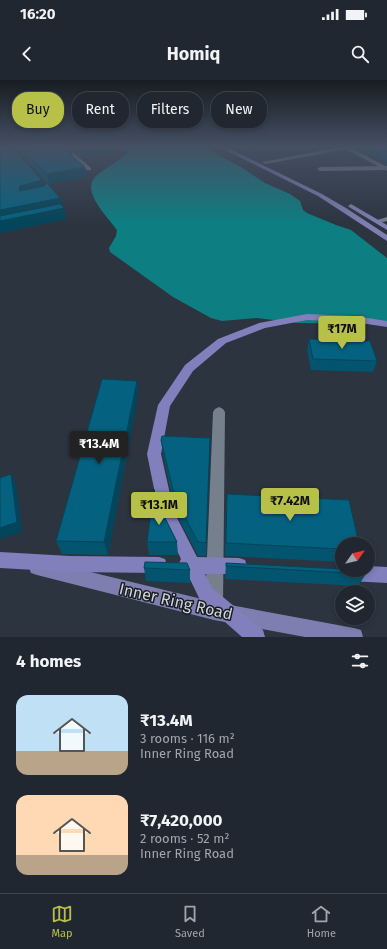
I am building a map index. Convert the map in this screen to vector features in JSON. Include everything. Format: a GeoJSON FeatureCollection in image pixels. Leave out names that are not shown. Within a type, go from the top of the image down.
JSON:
{"type":"FeatureCollection","features":[{"type":"Feature","properties":{"kind":"highway"},"geometry":{"type":"LineString","coordinates":[[256,637],[206,594],[167,513],[154,454],[164,405],[189,368],[216,346],[222,342],[263,325],[307,317],[354,318],[387,324]]}},
{"type":"Feature","properties":{"kind":"highway"},"geometry":{"type":"LineString","coordinates":[[0,559],[70,564],[252,567]]}},
{"type":"Feature","properties":{"kind":"highway"},"geometry":{"type":"LineString","coordinates":[[332,572],[387,575]]}},
{"type":"Feature","properties":{"kind":"main road"},"geometry":{"type":"LineString","coordinates":[[273,172],[320,195],[344,209],[387,239]]}},
{"type":"Feature","properties":{"kind":"main road"},"geometry":{"type":"LineString","coordinates":[[284,172],[378,221],[387,228]]}},
{"type":"Feature","properties":{"kind":"main road","name":"Inner Ring Road"},"geometry":{"type":"LineString","coordinates":[[0,559],[214,611],[354,637]]}},
{"type":"Feature","properties":{"kind":"street"},"geometry":{"type":"LineString","coordinates":[[378,221],[387,220]]}},
{"type":"Feature","properties":{"kind":"street"},"geometry":{"type":"LineString","coordinates":[[214,611],[219,412]]}},
{"type":"Feature","properties":{"kind":"shaded area"},"geometry":{"type":"Polygon","coordinates":[[[101,172],[248,172],[265,183],[290,194],[300,201],[303,210],[307,213],[351,230],[387,258],[387,324],[298,323],[257,318],[222,321],[211,318],[173,297],[110,252],[109,248],[116,236],[117,230],[97,204],[93,196],[91,189],[92,182],[101,172]]]}},
{"type":"Feature","properties":{"kind":"building"},"geometry":{"type":"Polygon","coordinates":[[[0,172],[35,172],[41,179],[39,181],[20,186],[19,191],[44,186],[47,183],[60,198],[0,210],[0,172]]]}},
{"type":"Feature","properties":{"kind":"building"},"geometry":{"type":"Polygon","coordinates":[[[45,172],[58,172],[47,174],[45,172]]]}},
{"type":"Feature","properties":{"kind":"building"},"geometry":{"type":"Polygon","coordinates":[[[60,204],[64,208],[0,221],[0,216],[60,204]]]}},
{"type":"Feature","properties":{"kind":"building"},"geometry":{"type":"Polygon","coordinates":[[[309,339],[370,341],[377,361],[313,359],[309,339]]]}},
{"type":"Feature","properties":{"kind":"building"},"geometry":{"type":"Polygon","coordinates":[[[102,379],[137,381],[104,542],[56,541],[102,379]]]}},
{"type":"Feature","properties":{"kind":"building"},"geometry":{"type":"Polygon","coordinates":[[[162,436],[210,438],[206,543],[198,542],[175,498],[161,440],[162,436]]]}},
{"type":"Feature","properties":{"kind":"building"},"geometry":{"type":"Polygon","coordinates":[[[11,474],[17,522],[0,528],[0,478],[11,474]]]}},
{"type":"Feature","properties":{"kind":"building"},"geometry":{"type":"Polygon","coordinates":[[[154,489],[156,500],[177,542],[147,542],[154,489]]]}},
{"type":"Feature","properties":{"kind":"building"},"geometry":{"type":"Polygon","coordinates":[[[227,494],[349,500],[357,537],[335,537],[335,549],[226,543],[227,494]]]}},
{"type":"Feature","properties":{"kind":"building"},"geometry":{"type":"Polygon","coordinates":[[[145,562],[187,563],[190,570],[144,568],[145,562]]]}},
{"type":"Feature","properties":{"kind":"building"},"geometry":{"type":"Polygon","coordinates":[[[226,563],[335,569],[335,572],[226,566],[226,563]]]}}]}
